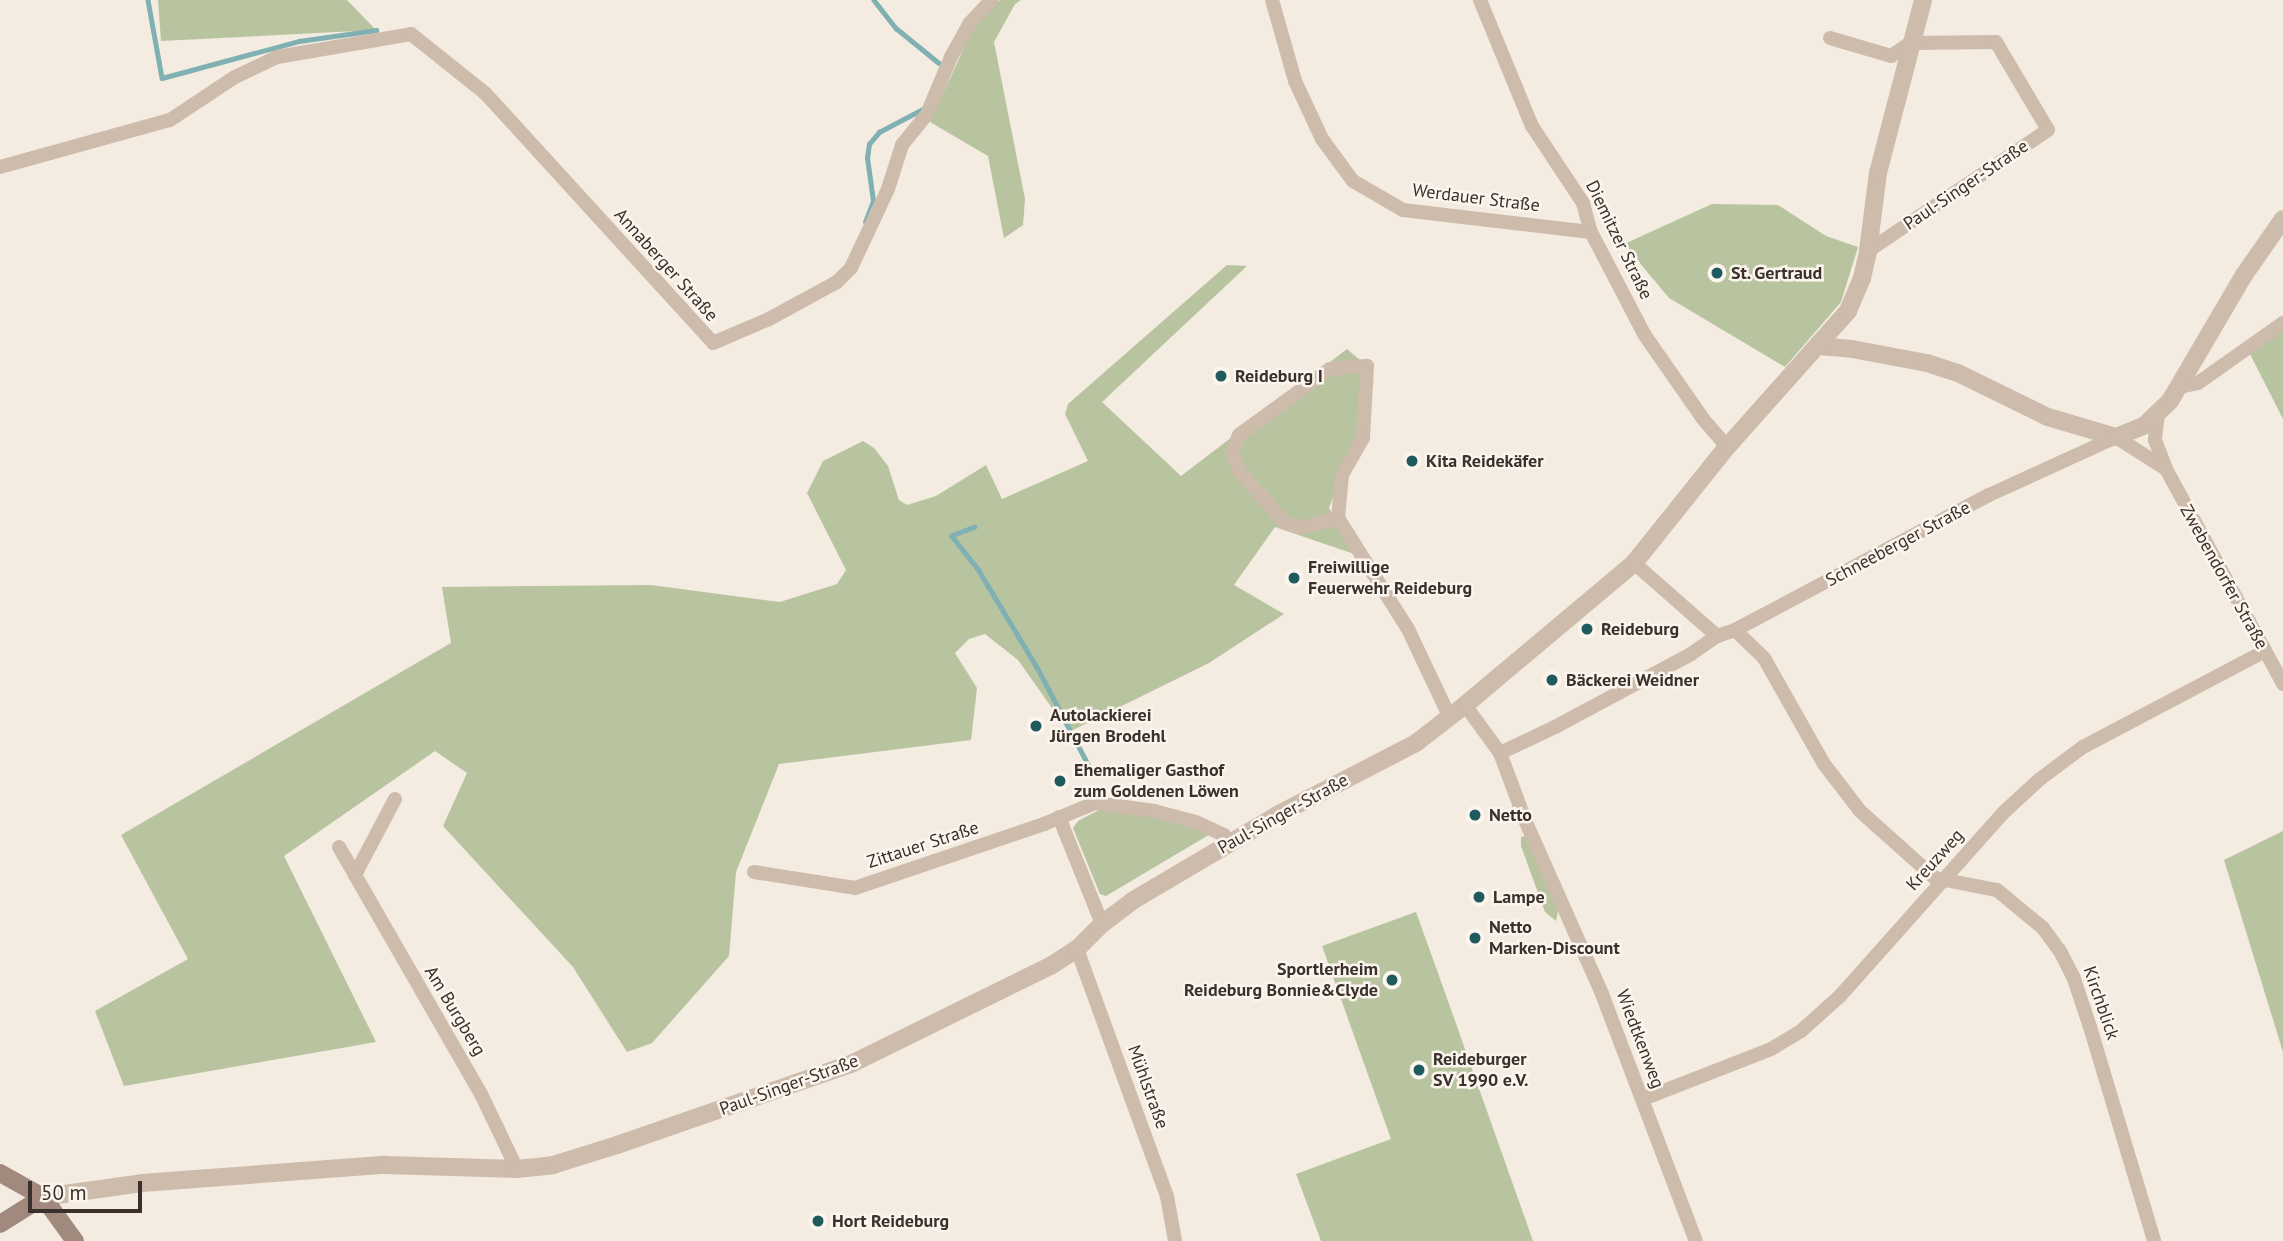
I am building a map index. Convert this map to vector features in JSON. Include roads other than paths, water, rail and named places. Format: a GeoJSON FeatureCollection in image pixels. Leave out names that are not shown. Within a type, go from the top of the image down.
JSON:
{"type":"FeatureCollection","features":[{"type":"Feature","properties":{"kind":"main road"},"geometry":{"type":"LineString","coordinates":[[0,1173],[43,1197],[75,1241]]}},
{"type":"Feature","properties":{"kind":"main road"},"geometry":{"type":"LineString","coordinates":[[0,1224],[43,1197]]}},
{"type":"Feature","properties":{"kind":"street","name":"Annaberger Straße"},"geometry":{"type":"LineString","coordinates":[[0,167],[170,120],[234,76],[277,57],[411,34],[485,93],[713,343],[818,293],[837,282],[852,268],[888,188],[902,145],[927,114],[951,57],[969,24],[991,0]]}},
{"type":"Feature","properties":{"kind":"street","name":"Werdauer Straße"},"geometry":{"type":"LineString","coordinates":[[1272,0],[1295,81],[1322,139],[1353,181],[1403,210],[1591,232]]}},
{"type":"Feature","properties":{"kind":"street","name":"Diemitzer Straße"},"geometry":{"type":"LineString","coordinates":[[1480,0],[1532,126],[1583,203],[1591,232],[1644,334],[1703,419],[1727,447]]}},
{"type":"Feature","properties":{"kind":"street","name":"Paul-Singer-Straße"},"geometry":{"type":"LineString","coordinates":[[43,1197],[142,1184],[384,1165],[517,1169],[553,1165],[592,1153],[852,1064],[1052,965],[1077,948],[1132,901],[1229,844],[1416,743],[1450,718],[1634,563],[1727,447],[1848,311],[1862,278],[1878,173],[1923,0]]}},
{"type":"Feature","properties":{"kind":"street","name":"Paul-Singer-Straße"},"geometry":{"type":"LineString","coordinates":[[1830,38],[1891,56],[1910,43],[1996,42],[2048,130],[1868,251]]}},
{"type":"Feature","properties":{"kind":"street"},"geometry":{"type":"LineString","coordinates":[[2179,387],[2244,275],[2283,219]]}},
{"type":"Feature","properties":{"kind":"street","name":"Schneeberger Straße"},"geometry":{"type":"LineString","coordinates":[[1500,753],[1691,654],[1717,636],[1735,630],[1989,495],[2145,425],[2158,414],[2179,387],[2198,383],[2283,323]]}},
{"type":"Feature","properties":{"kind":"street","name":"Zwebendorfer Straße"},"geometry":{"type":"LineString","coordinates":[[1819,346],[1852,349],[1927,363],[1958,373],[2048,417],[2116,437],[2166,469]]}},
{"type":"Feature","properties":{"kind":"street"},"geometry":{"type":"LineString","coordinates":[[1338,518],[1301,528],[1284,522],[1240,472],[1232,453],[1240,435],[1330,369],[1367,366],[1363,438],[1342,475],[1338,518],[1408,629],[1450,718]]}},
{"type":"Feature","properties":{"kind":"street","name":"Zwebendorfer Straße"},"geometry":{"type":"LineString","coordinates":[[2158,414],[2155,440],[2166,469],[2283,684]]}},
{"type":"Feature","properties":{"kind":"street"},"geometry":{"type":"LineString","coordinates":[[1634,563],[1717,636]]}},
{"type":"Feature","properties":{"kind":"street","name":"Kirchblick"},"geometry":{"type":"LineString","coordinates":[[1735,630],[1764,658],[1841,789],[1881,831],[1935,878],[1997,890],[2043,928],[2060,951],[2073,976],[2090,1027],[2154,1241]]}},
{"type":"Feature","properties":{"kind":"street","name":"Kreuzweg"},"geometry":{"type":"LineString","coordinates":[[1643,1099],[1770,1049],[1801,1031],[1840,996],[2004,812],[2069,756],[2265,651]]}},
{"type":"Feature","properties":{"kind":"street","name":"Wiedtkenweg"},"geometry":{"type":"LineString","coordinates":[[1465,705],[1500,753],[1525,820],[1602,993],[1696,1241]]}},
{"type":"Feature","properties":{"kind":"street"},"geometry":{"type":"LineString","coordinates":[[355,875],[396,799]]}},
{"type":"Feature","properties":{"kind":"street","name":"Zittauer Straße"},"geometry":{"type":"LineString","coordinates":[[754,872],[855,888],[1095,803],[1119,805],[1196,822],[1224,835],[1229,844]]}},
{"type":"Feature","properties":{"kind":"street"},"geometry":{"type":"LineString","coordinates":[[1059,817],[1102,924]]}},
{"type":"Feature","properties":{"kind":"street","name":"Am Burgberg"},"geometry":{"type":"LineString","coordinates":[[339,847],[481,1094],[517,1169]]}},
{"type":"Feature","properties":{"kind":"street","name":"Mühlstraße"},"geometry":{"type":"LineString","coordinates":[[1077,948],[1167,1196],[1175,1241]]}},
{"type":"Feature","properties":{"kind":"waterway"},"geometry":{"type":"LineString","coordinates":[[148,0],[162,78],[299,41],[376,30]]}},
{"type":"Feature","properties":{"kind":"waterway"},"geometry":{"type":"LineString","coordinates":[[874,0],[896,28],[939,63]]}},
{"type":"Feature","properties":{"kind":"waterway"},"geometry":{"type":"LineString","coordinates":[[865,222],[873,201],[867,158],[869,144],[879,132],[923,109]]}},
{"type":"Feature","properties":{"kind":"waterway"},"geometry":{"type":"LineString","coordinates":[[975,527],[952,536],[978,569],[1037,667],[1090,768]]}},
{"type":"Feature","properties":{"kind":"place","name":"St. Gertraud"},"geometry":{"type":"Point","coordinates":[1717,273]}},
{"type":"Feature","properties":{"kind":"place","name":"Reideburg I"},"geometry":{"type":"Point","coordinates":[1221,376]}},
{"type":"Feature","properties":{"kind":"place","name":"Kita Reidekäfer"},"geometry":{"type":"Point","coordinates":[1412,461]}},
{"type":"Feature","properties":{"kind":"place","name":"Freiwillige Feuerwehr Reideburg"},"geometry":{"type":"Point","coordinates":[1294,578]}},
{"type":"Feature","properties":{"kind":"place","name":"Reideburg"},"geometry":{"type":"Point","coordinates":[1587,629]}},
{"type":"Feature","properties":{"kind":"place","name":"Bäckerei Weidner"},"geometry":{"type":"Point","coordinates":[1552,680]}},
{"type":"Feature","properties":{"kind":"place","name":"Autolackierei Jürgen Brodehl"},"geometry":{"type":"Point","coordinates":[1036,726]}},
{"type":"Feature","properties":{"kind":"place","name":"Ehemaliger Gasthof zum Goldenen Löwen"},"geometry":{"type":"Point","coordinates":[1060,781]}},
{"type":"Feature","properties":{"kind":"place","name":"Netto"},"geometry":{"type":"Point","coordinates":[1475,815]}},
{"type":"Feature","properties":{"kind":"place","name":"Lampe"},"geometry":{"type":"Point","coordinates":[1479,897]}},
{"type":"Feature","properties":{"kind":"place","name":"Netto Marken-Discount"},"geometry":{"type":"Point","coordinates":[1475,938]}},
{"type":"Feature","properties":{"kind":"place","name":"Sportlerheim Reideburg Bonnie&Clyde"},"geometry":{"type":"Point","coordinates":[1392,980]}},
{"type":"Feature","properties":{"kind":"place","name":"Reideburger SV 1990 e.V."},"geometry":{"type":"Point","coordinates":[1419,1070]}},
{"type":"Feature","properties":{"kind":"place","name":"Hort Reideburg"},"geometry":{"type":"Point","coordinates":[818,1221]}}]}
